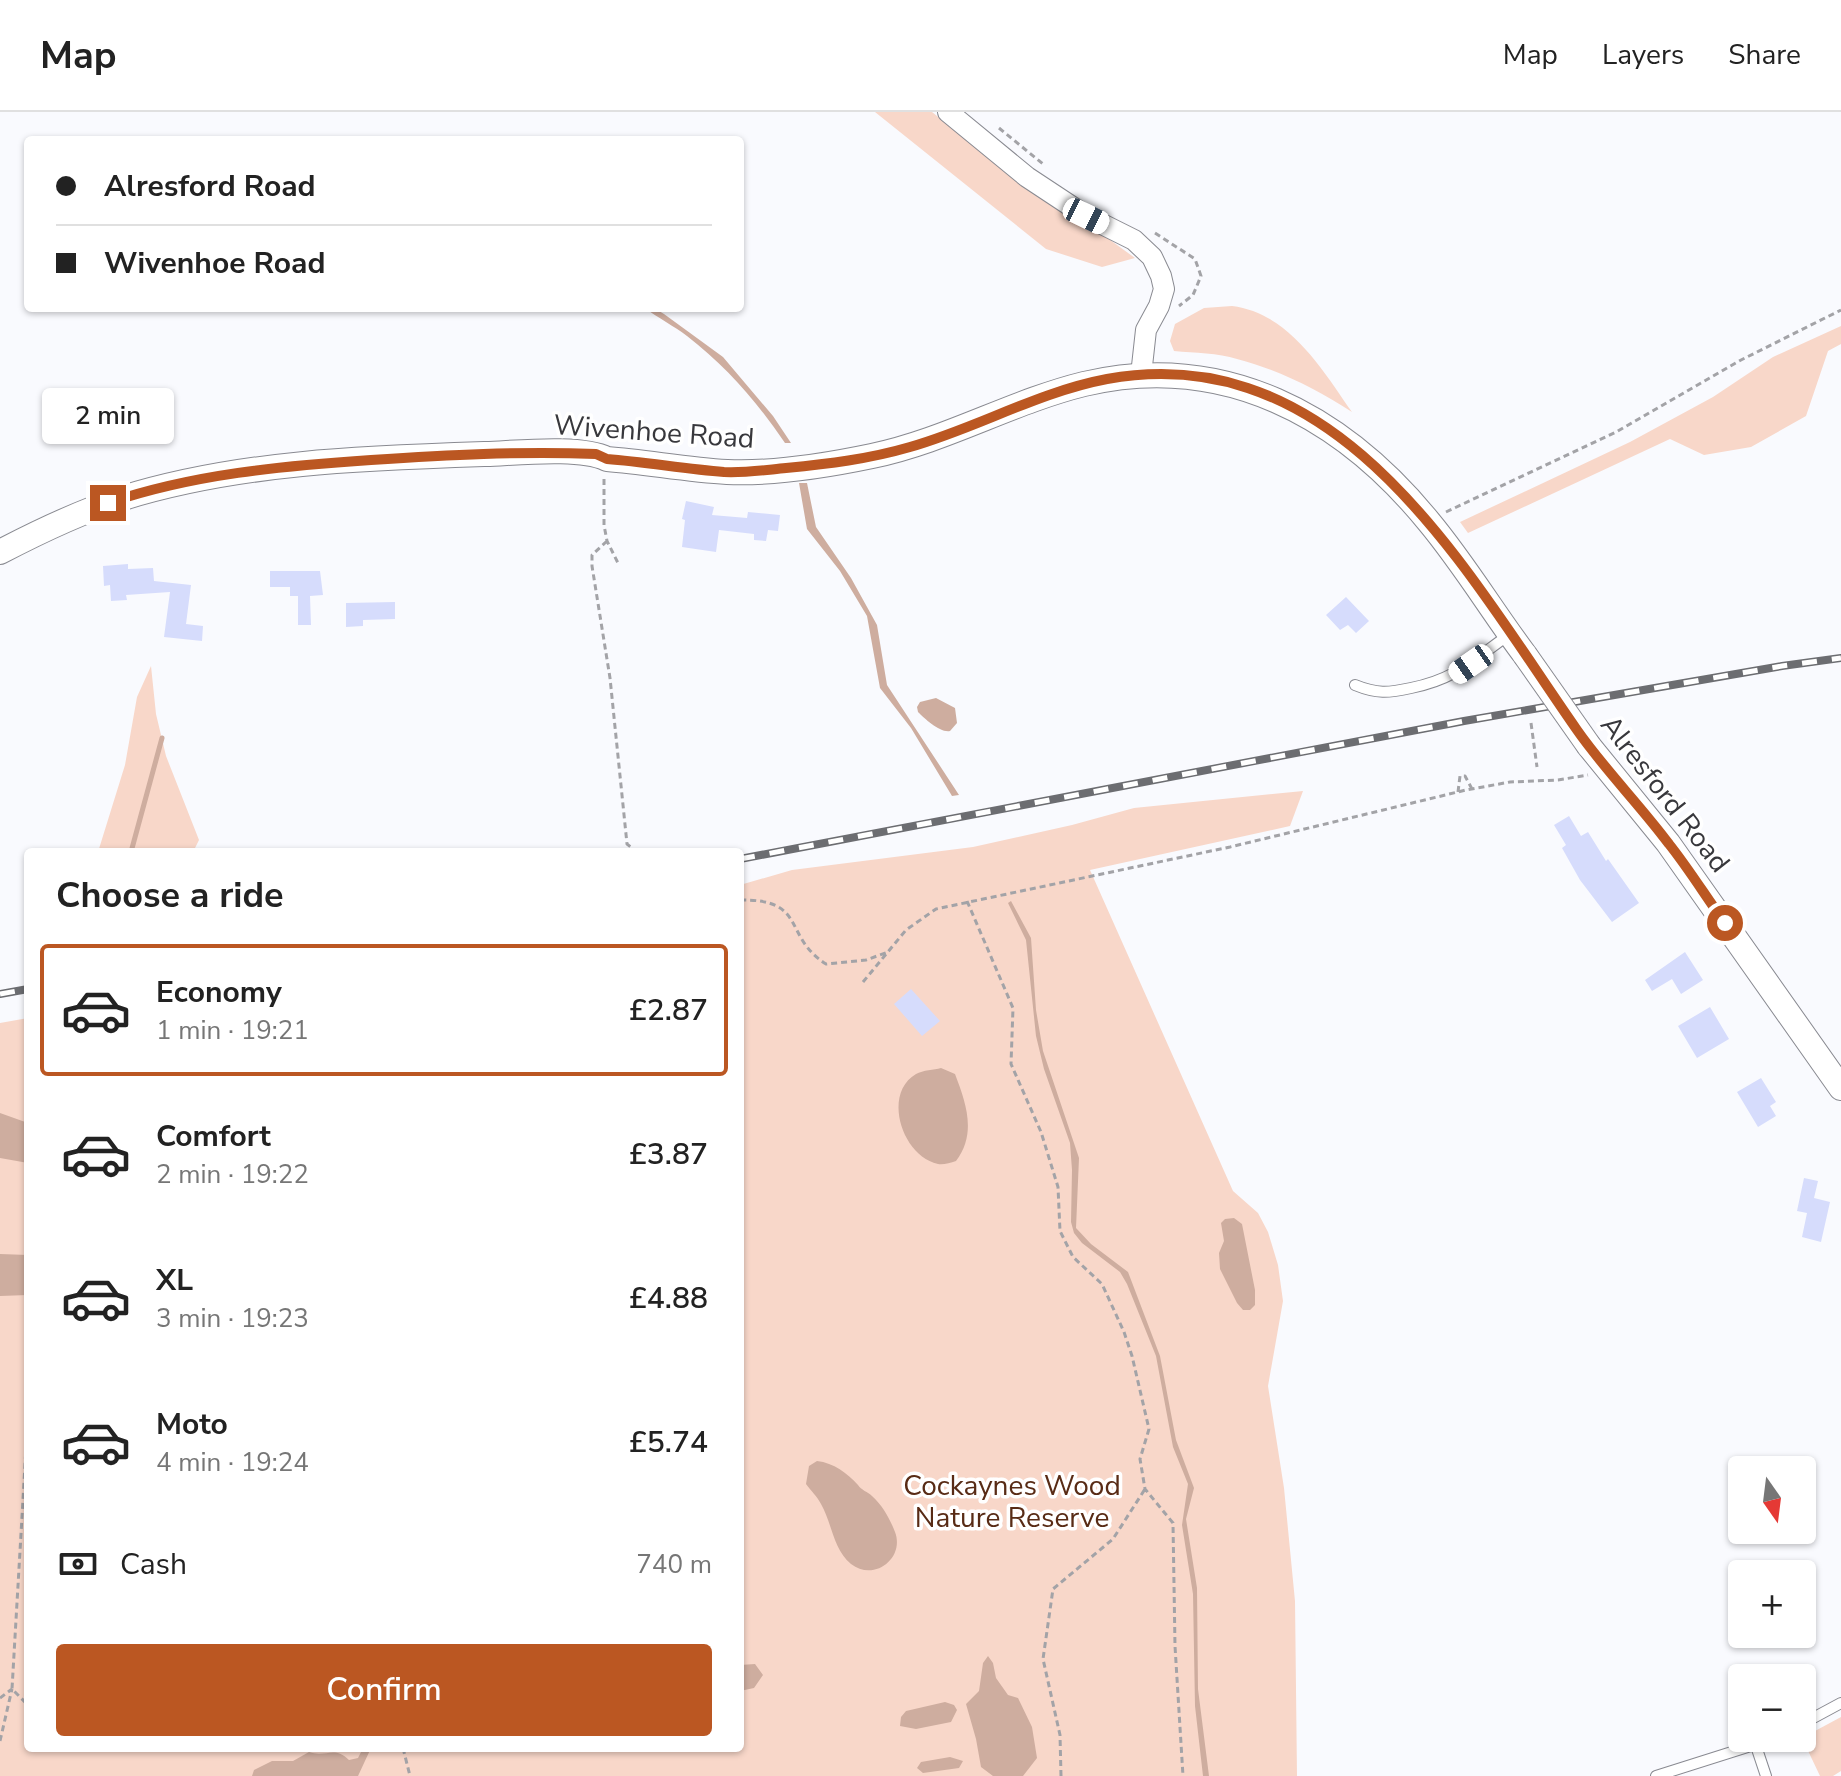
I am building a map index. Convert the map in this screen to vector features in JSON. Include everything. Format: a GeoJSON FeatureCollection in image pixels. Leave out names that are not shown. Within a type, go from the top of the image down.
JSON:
{"type":"FeatureCollection","features":[{"type":"Feature","properties":{"kind":"street"},"geometry":{"type":"LineString","coordinates":[[948,112],[1027,177],[1086,216],[1134,240],[1152,257],[1164,289],[1146,330],[1141,375]]}},
{"type":"Feature","properties":{"kind":"street","name":"Wivenhoe Road"},"geometry":{"type":"LineString","coordinates":[[0,552],[65,519],[123,498],[198,479],[264,469],[402,458],[568,453],[726,472],[813,466],[907,448],[1060,391],[1108,379],[1177,375],[1214,380],[1283,403],[1327,427],[1366,456],[1428,520],[1525,655]]}},
{"type":"Feature","properties":{"kind":"street","name":"Alresford Road"},"geometry":{"type":"LineString","coordinates":[[1525,655],[1589,746],[1668,843],[1841,1088]]}},
{"type":"Feature","properties":{"kind":"lane"},"geometry":{"type":"LineString","coordinates":[[1355,685],[1374,693],[1439,682],[1455,675],[1510,634]]}},
{"type":"Feature","properties":{"kind":"lane"},"geometry":{"type":"LineString","coordinates":[[1816,1716],[1841,1703]]}},
{"type":"Feature","properties":{"kind":"lane"},"geometry":{"type":"LineString","coordinates":[[1656,1776],[1736,1752]]}},
{"type":"Feature","properties":{"kind":"lane"},"geometry":{"type":"LineString","coordinates":[[1758,1752],[1766,1776]]}},
{"type":"Feature","properties":{"kind":"path"},"geometry":{"type":"LineString","coordinates":[[1428,520],[1616,432],[1741,360],[1841,310]]}},
{"type":"Feature","properties":{"kind":"path"},"geometry":{"type":"LineString","coordinates":[[604,476],[604,525],[607,541],[618,563]]}},
{"type":"Feature","properties":{"kind":"path"},"geometry":{"type":"LineString","coordinates":[[607,541],[592,555],[592,566],[610,678],[627,844],[632,848]]}},
{"type":"Feature","properties":{"kind":"path"},"geometry":{"type":"LineString","coordinates":[[1531,723],[1537,767]]}},
{"type":"Feature","properties":{"kind":"path"},"geometry":{"type":"LineString","coordinates":[[863,982],[906,930],[936,909],[1230,847],[1472,789],[1510,782],[1558,780],[1607,769]]}},
{"type":"Feature","properties":{"kind":"path"},"geometry":{"type":"LineString","coordinates":[[1458,792],[1460,776],[1465,776],[1472,789]]}},
{"type":"Feature","properties":{"kind":"path"},"geometry":{"type":"LineString","coordinates":[[744,900],[774,903],[785,910],[807,949],[826,964],[882,958]]}},
{"type":"Feature","properties":{"kind":"path"},"geometry":{"type":"LineString","coordinates":[[967,901],[1013,1008],[1011,1064],[1041,1132],[1058,1187],[1060,1231],[1073,1257],[1102,1284],[1128,1343],[1149,1429],[1140,1459],[1145,1489],[1173,1523],[1175,1646],[1183,1776]]}},
{"type":"Feature","properties":{"kind":"path"},"geometry":{"type":"LineString","coordinates":[[0,1741],[12,1689],[24,1482]]}},
{"type":"Feature","properties":{"kind":"path"},"geometry":{"type":"LineString","coordinates":[[1061,1776],[1060,1735],[1043,1659],[1053,1589],[1113,1539],[1145,1489]]}},
{"type":"Feature","properties":{"kind":"path"},"geometry":{"type":"LineString","coordinates":[[0,1698],[12,1689]]}},
{"type":"Feature","properties":{"kind":"path"},"geometry":{"type":"LineString","coordinates":[[12,1689],[24,1701]]}},
{"type":"Feature","properties":{"kind":"path"},"geometry":{"type":"LineString","coordinates":[[404,1752],[410,1776]]}},
{"type":"Feature","properties":{"kind":"green space"},"geometry":{"type":"Polygon","coordinates":[[[875,112],[932,112],[996,163],[1135,258],[1102,267],[1046,249],[875,112]]]}},
{"type":"Feature","properties":{"kind":"green space"},"geometry":{"type":"Polygon","coordinates":[[[1232,306],[1271,319],[1287,331],[1316,361],[1352,412],[1297,381],[1253,363],[1174,351],[1170,341],[1175,324],[1204,308],[1232,306]]]}},
{"type":"Feature","properties":{"kind":"green space"},"geometry":{"type":"Polygon","coordinates":[[[1841,326],[1841,344],[1828,351],[1806,416],[1751,447],[1704,455],[1670,439],[1468,533],[1460,522],[1630,442],[1713,397],[1773,357],[1841,326]]]}},
{"type":"Feature","properties":{"kind":"green space"},"geometry":{"type":"Polygon","coordinates":[[[151,666],[156,714],[166,756],[199,840],[195,848],[99,848],[125,765],[137,697],[151,666]]]}},
{"type":"Feature","properties":{"kind":"green space","name":"Cockaynes Wood Nature Reserve"},"geometry":{"type":"Polygon","coordinates":[[[1303,791],[1290,826],[1090,870],[1233,1191],[1258,1213],[1268,1232],[1278,1265],[1283,1301],[1268,1386],[1284,1488],[1295,1601],[1297,1776],[0,1776],[0,1023],[24,1019],[24,1752],[744,1752],[744,884],[792,870],[973,847],[1134,808],[1303,791]]]}},
{"type":"Feature","properties":{"kind":"green space"},"geometry":{"type":"Polygon","coordinates":[[[1841,1717],[1841,1771],[1833,1776],[1820,1776],[1809,1752],[1816,1752],[1816,1730],[1841,1717]]]}},
{"type":"Feature","properties":{"kind":"shaded area"},"geometry":{"type":"Polygon","coordinates":[[[651,312],[664,314],[723,357],[773,416],[791,443],[785,443],[728,372],[687,336],[651,312]]]}},
{"type":"Feature","properties":{"kind":"shaded area"},"geometry":{"type":"Polygon","coordinates":[[[799,483],[807,483],[816,527],[851,578],[877,625],[887,685],[959,795],[952,796],[911,728],[880,688],[867,616],[840,571],[807,529],[799,483]]]}},
{"type":"Feature","properties":{"kind":"shaded area"},"geometry":{"type":"Polygon","coordinates":[[[936,698],[955,708],[957,723],[950,731],[937,728],[918,712],[920,702],[936,698]]]}},
{"type":"Feature","properties":{"kind":"shaded area"},"geometry":{"type":"Polygon","coordinates":[[[1011,901],[1031,938],[1036,1010],[1043,1051],[1079,1158],[1076,1228],[1091,1244],[1128,1272],[1160,1356],[1176,1440],[1194,1488],[1186,1519],[1197,1588],[1198,1689],[1209,1776],[1203,1776],[1195,1706],[1193,1594],[1182,1525],[1188,1484],[1173,1447],[1156,1356],[1127,1284],[1120,1272],[1082,1243],[1074,1233],[1071,1222],[1070,1143],[1044,1069],[1036,1036],[1026,940],[1008,903],[1011,901]]]}},
{"type":"Feature","properties":{"kind":"shaded area"},"geometry":{"type":"Polygon","coordinates":[[[941,1068],[955,1074],[968,1118],[962,1150],[956,1161],[947,1164],[925,1159],[915,1149],[906,1137],[899,1109],[900,1095],[906,1083],[916,1074],[941,1068]]]}},
{"type":"Feature","properties":{"kind":"shaded area"},"geometry":{"type":"Polygon","coordinates":[[[0,1113],[24,1122],[24,1162],[0,1158],[0,1113]]]}},
{"type":"Feature","properties":{"kind":"shaded area"},"geometry":{"type":"Polygon","coordinates":[[[1234,1218],[1242,1224],[1255,1290],[1255,1305],[1250,1310],[1243,1310],[1237,1303],[1220,1269],[1219,1253],[1224,1241],[1221,1223],[1234,1218]]]}},
{"type":"Feature","properties":{"kind":"shaded area"},"geometry":{"type":"Polygon","coordinates":[[[0,1254],[24,1255],[24,1295],[0,1296],[0,1254]]]}},
{"type":"Feature","properties":{"kind":"shaded area"},"geometry":{"type":"Polygon","coordinates":[[[817,1461],[845,1473],[883,1508],[897,1542],[892,1558],[878,1569],[860,1569],[840,1551],[825,1511],[806,1484],[809,1466],[817,1461]]]}},
{"type":"Feature","properties":{"kind":"shaded area"},"geometry":{"type":"Polygon","coordinates":[[[988,1656],[996,1678],[1008,1695],[1018,1698],[1032,1727],[1037,1758],[1023,1776],[993,1776],[981,1767],[966,1704],[979,1691],[983,1663],[988,1656]]]}},
{"type":"Feature","properties":{"kind":"shaded area"},"geometry":{"type":"Polygon","coordinates":[[[755,1664],[763,1675],[754,1688],[744,1690],[744,1665],[755,1664]]]}},
{"type":"Feature","properties":{"kind":"shaded area"},"geometry":{"type":"Polygon","coordinates":[[[945,1702],[954,1705],[957,1710],[951,1722],[916,1729],[900,1726],[901,1717],[906,1711],[945,1702]]]}},
{"type":"Feature","properties":{"kind":"shaded area"},"geometry":{"type":"Polygon","coordinates":[[[309,1752],[339,1753],[349,1760],[358,1758],[361,1752],[369,1752],[358,1776],[252,1776],[254,1770],[272,1761],[293,1761],[309,1752]]]}},
{"type":"Feature","properties":{"kind":"shaded area"},"geometry":{"type":"Polygon","coordinates":[[[950,1757],[963,1761],[959,1768],[923,1773],[917,1768],[921,1762],[950,1757]]]}},
{"type":"Feature","properties":{"kind":"building"},"geometry":{"type":"Polygon","coordinates":[[[686,501],[714,507],[712,515],[747,518],[748,512],[780,515],[778,531],[768,530],[766,541],[754,540],[754,534],[719,530],[716,552],[682,547],[685,520],[682,519],[686,501]]]}},
{"type":"Feature","properties":{"kind":"building"},"geometry":{"type":"Polygon","coordinates":[[[128,564],[128,569],[153,568],[154,581],[191,585],[186,624],[203,626],[202,641],[164,637],[170,592],[126,595],[127,600],[111,601],[110,585],[104,586],[103,566],[128,564]]]}},
{"type":"Feature","properties":{"kind":"building"},"geometry":{"type":"Polygon","coordinates":[[[270,571],[320,571],[323,595],[310,596],[311,625],[298,625],[298,596],[290,596],[290,587],[270,587],[270,571]]]}},
{"type":"Feature","properties":{"kind":"building"},"geometry":{"type":"Polygon","coordinates":[[[1346,597],[1369,621],[1356,633],[1348,625],[1340,630],[1326,615],[1346,597]]]}},
{"type":"Feature","properties":{"kind":"building"},"geometry":{"type":"Polygon","coordinates":[[[395,602],[395,619],[363,620],[363,626],[346,627],[346,603],[395,602]]]}},
{"type":"Feature","properties":{"kind":"building"},"geometry":{"type":"Polygon","coordinates":[[[1569,816],[1581,836],[1588,832],[1639,903],[1612,922],[1580,880],[1562,848],[1566,845],[1554,825],[1569,816]]]}},
{"type":"Feature","properties":{"kind":"building"},"geometry":{"type":"Polygon","coordinates":[[[1685,952],[1703,980],[1681,994],[1672,979],[1652,991],[1645,980],[1685,952]]]}},
{"type":"Feature","properties":{"kind":"building"},"geometry":{"type":"Polygon","coordinates":[[[911,989],[940,1021],[922,1036],[894,1004],[911,989]]]}},
{"type":"Feature","properties":{"kind":"building"},"geometry":{"type":"Polygon","coordinates":[[[1710,1007],[1729,1039],[1697,1058],[1678,1026],[1710,1007]]]}},
{"type":"Feature","properties":{"kind":"building"},"geometry":{"type":"Polygon","coordinates":[[[1761,1078],[1776,1102],[1770,1106],[1776,1116],[1758,1127],[1737,1092],[1761,1078]]]}},
{"type":"Feature","properties":{"kind":"building"},"geometry":{"type":"Polygon","coordinates":[[[1804,1178],[1818,1181],[1814,1198],[1830,1202],[1821,1242],[1802,1237],[1807,1213],[1797,1211],[1804,1178]]]}},
{"type":"Feature","properties":{"kind":"waterway"},"geometry":{"type":"LineString","coordinates":[[132,848],[162,738]]}},
{"type":"Feature","properties":{"kind":"railway"},"geometry":{"type":"LineString","coordinates":[[744,858],[1464,721],[1841,658]]}},
{"type":"Feature","properties":{"kind":"railway"},"geometry":{"type":"LineString","coordinates":[[0,994],[24,990]]}},
{"type":"Feature","properties":{"kind":"route"},"geometry":{"type":"LineString","coordinates":[[108,503],[181,482],[229,473],[448,455],[596,454],[607,459],[692,469],[754,472],[836,463],[907,448],[1035,399],[1108,379],[1177,375],[1227,383],[1269,397],[1318,421],[1375,464],[1399,488],[1454,553],[1589,746],[1668,843],[1725,923]]}}]}
